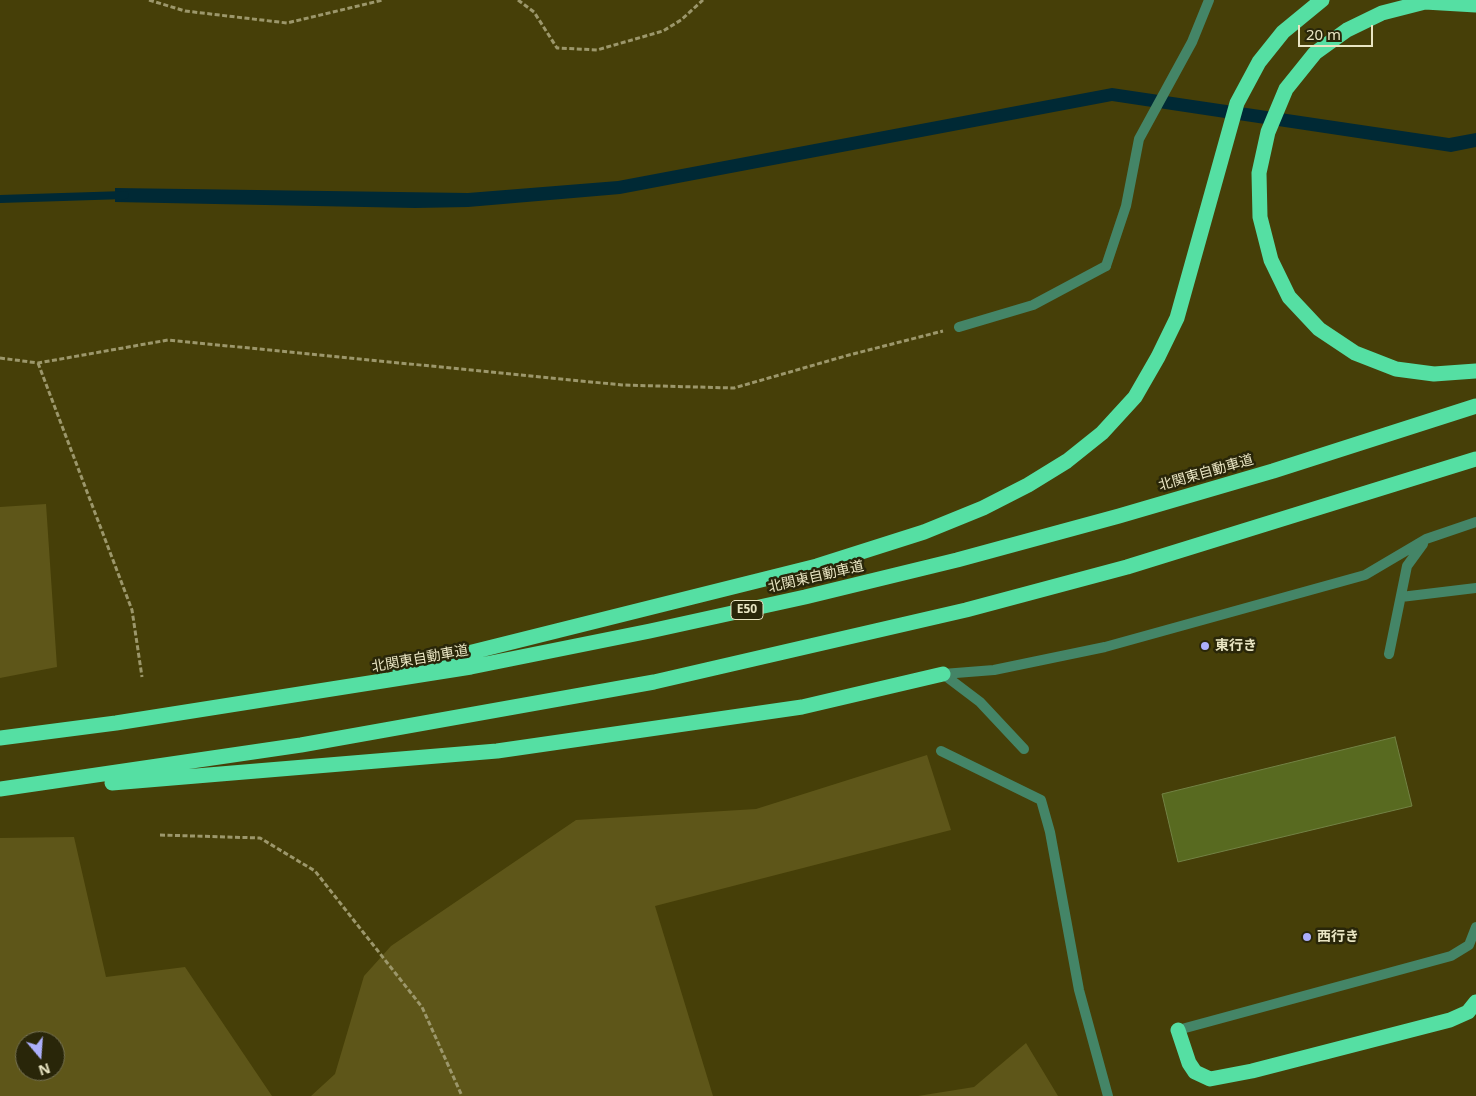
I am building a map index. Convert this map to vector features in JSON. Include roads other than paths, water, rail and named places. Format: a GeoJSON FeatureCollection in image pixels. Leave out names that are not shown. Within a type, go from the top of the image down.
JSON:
{"type":"FeatureCollection","features":[{"type":"Feature","properties":{"kind":"highway"},"geometry":{"type":"LineString","coordinates":[[289,697],[817,566],[924,532],[983,508],[1067,461],[1102,433],[1135,397],[1158,358],[1177,318],[1237,103],[1259,62],[1283,32],[1322,0]]}},
{"type":"Feature","properties":{"kind":"highway"},"geometry":{"type":"LineString","coordinates":[[1476,5],[1425,2],[1382,13],[1348,30],[1314,53],[1286,89],[1268,132],[1259,173],[1260,218],[1271,260],[1289,297],[1319,329],[1355,353],[1396,368],[1434,374],[1476,371]]}},
{"type":"Feature","properties":{"kind":"highway","name":"北関東自動車道"},"geometry":{"type":"LineString","coordinates":[[0,738],[289,697],[472,667],[650,631],[957,560],[1264,473],[1476,406]]}},
{"type":"Feature","properties":{"kind":"highway"},"geometry":{"type":"LineString","coordinates":[[0,791],[301,745],[498,711],[711,669],[966,610],[1118,569],[1291,518],[1476,459]]}},
{"type":"Feature","properties":{"kind":"highway"},"geometry":{"type":"LineString","coordinates":[[0,791],[497,751],[802,706],[943,674]]}},
{"type":"Feature","properties":{"kind":"highway"},"geometry":{"type":"LineString","coordinates":[[1178,1030],[1189,1063],[1195,1072],[1210,1079],[1252,1071],[1450,1020],[1468,1012],[1476,1002]]}},
{"type":"Feature","properties":{"kind":"street"},"geometry":{"type":"LineString","coordinates":[[959,327],[1033,306],[1106,266],[1126,206],[1139,139],[1192,42],[1209,0]]}},
{"type":"Feature","properties":{"kind":"street"},"geometry":{"type":"LineString","coordinates":[[943,674],[994,670],[1105,647],[1365,575],[1426,539],[1476,522]]}},
{"type":"Feature","properties":{"kind":"street"},"geometry":{"type":"LineString","coordinates":[[1389,654],[1407,566],[1426,539]]}},
{"type":"Feature","properties":{"kind":"street"},"geometry":{"type":"LineString","coordinates":[[1401,597],[1476,588]]}},
{"type":"Feature","properties":{"kind":"street"},"geometry":{"type":"LineString","coordinates":[[943,674],[980,702],[1024,749]]}},
{"type":"Feature","properties":{"kind":"street"},"geometry":{"type":"LineString","coordinates":[[941,752],[1041,800],[1050,832],[1078,990],[1108,1096]]}},
{"type":"Feature","properties":{"kind":"street"},"geometry":{"type":"LineString","coordinates":[[1178,1030],[1451,956],[1469,945],[1476,927]]}},
{"type":"Feature","properties":{"kind":"water"},"geometry":{"type":"Polygon","coordinates":[[[1112,88],[1449,138],[1476,133],[1476,147],[1451,152],[1112,101],[620,194],[468,207],[415,208],[115,202],[115,188],[468,193],[618,181],[1112,88]]]}},
{"type":"Feature","properties":{"kind":"waterway"},"geometry":{"type":"LineString","coordinates":[[0,199],[125,195]]}},
{"type":"Feature","properties":{"kind":"place","name":"東行き"},"geometry":{"type":"Point","coordinates":[1205,646]}},
{"type":"Feature","properties":{"kind":"place","name":"西行き"},"geometry":{"type":"Point","coordinates":[1307,937]}}]}
